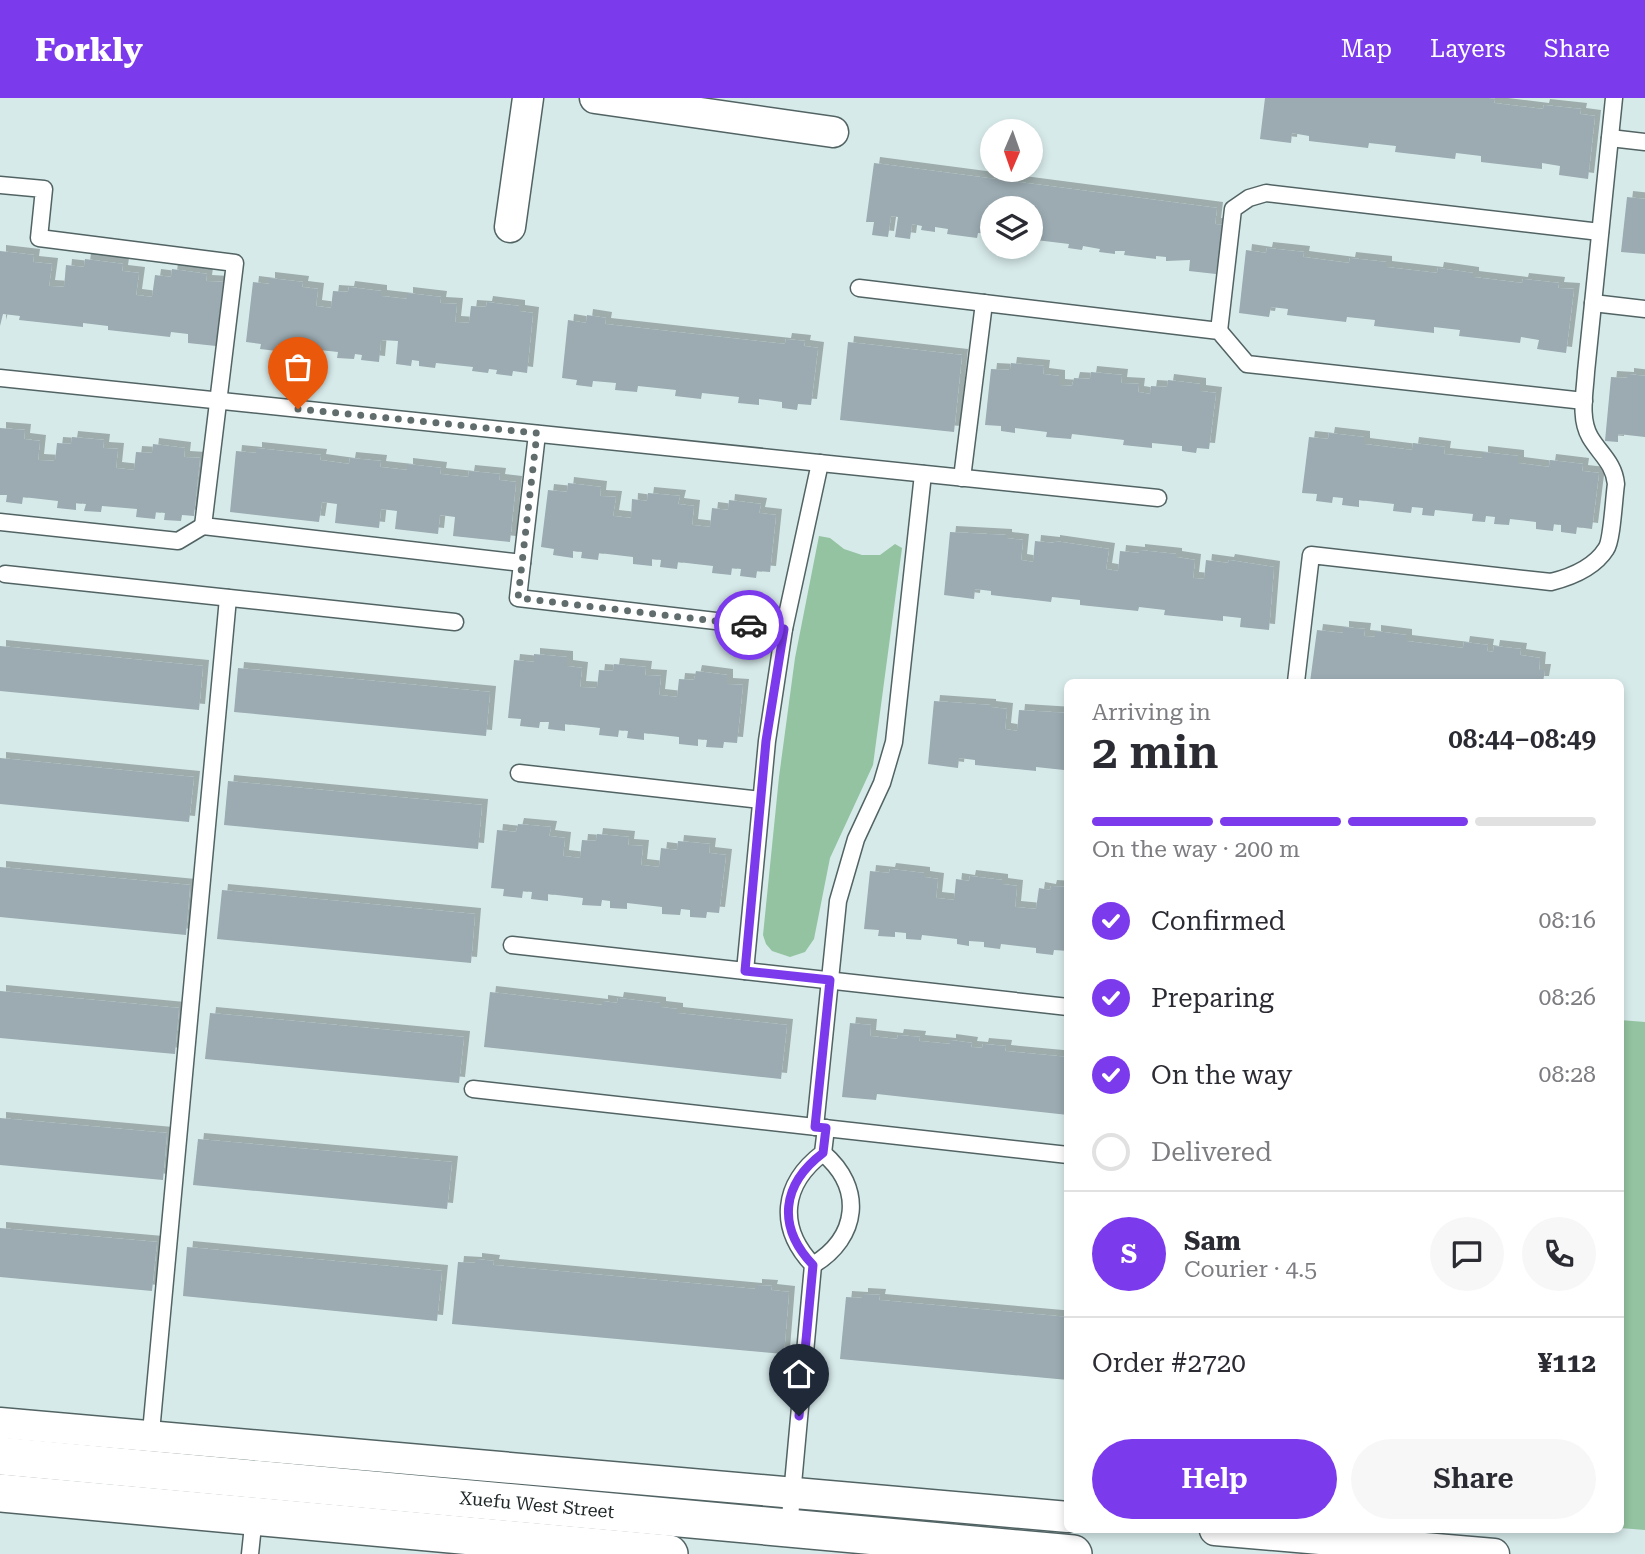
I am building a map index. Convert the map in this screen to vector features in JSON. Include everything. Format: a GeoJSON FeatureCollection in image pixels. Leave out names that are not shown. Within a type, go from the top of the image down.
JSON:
{"type":"FeatureCollection","features":[{"type":"Feature","properties":{"kind":"street"},"geometry":{"type":"LineString","coordinates":[[510,228],[528,98]]}},
{"type":"Feature","properties":{"kind":"street"},"geometry":{"type":"LineString","coordinates":[[595,98],[833,132]]}},
{"type":"Feature","properties":{"kind":"street"},"geometry":{"type":"LineString","coordinates":[[0,1423],[149,1453]]}},
{"type":"Feature","properties":{"kind":"street","name":"Xuefu West Street"},"geometry":{"type":"LineString","coordinates":[[0,1457],[149,1453],[790,1510],[1073,1554]]}},
{"type":"Feature","properties":{"kind":"street","name":"Xuefu West Street"},"geometry":{"type":"LineString","coordinates":[[0,1493],[254,1516],[462,1545],[645,1553]]}},
{"type":"Feature","properties":{"kind":"street"},"geometry":{"type":"LineString","coordinates":[[790,1510],[1064,1517]]}},
{"type":"Feature","properties":{"kind":"street"},"geometry":{"type":"LineString","coordinates":[[1250,1533],[1494,1554]]}},
{"type":"Feature","properties":{"kind":"lane"},"geometry":{"type":"LineString","coordinates":[[1296,679],[1311,555],[1551,582],[1586,569],[1608,548],[1615,475],[1607,458],[1589,436],[1583,417],[1614,98]]}},
{"type":"Feature","properties":{"kind":"lane"},"geometry":{"type":"LineString","coordinates":[[1610,138],[1645,142]]}},
{"type":"Feature","properties":{"kind":"lane"},"geometry":{"type":"LineString","coordinates":[[0,185],[44,189],[39,238],[235,263],[204,526]]}},
{"type":"Feature","properties":{"kind":"lane"},"geometry":{"type":"LineString","coordinates":[[1219,331],[1233,209],[1249,198],[1266,193],[1600,232]]}},
{"type":"Feature","properties":{"kind":"lane"},"geometry":{"type":"LineString","coordinates":[[859,288],[1219,331],[1247,364],[1584,401]]}},
{"type":"Feature","properties":{"kind":"lane"},"geometry":{"type":"LineString","coordinates":[[962,478],[984,303]]}},
{"type":"Feature","properties":{"kind":"lane"},"geometry":{"type":"LineString","coordinates":[[1593,303],[1645,309]]}},
{"type":"Feature","properties":{"kind":"lane"},"geometry":{"type":"LineString","coordinates":[[0,378],[1158,498]]}},
{"type":"Feature","properties":{"kind":"lane"},"geometry":{"type":"LineString","coordinates":[[537,433],[518,598],[784,629]]}},
{"type":"Feature","properties":{"kind":"lane"},"geometry":{"type":"LineString","coordinates":[[745,971],[766,741],[784,629],[820,463]]}},
{"type":"Feature","properties":{"kind":"lane"},"geometry":{"type":"LineString","coordinates":[[813,1265],[838,1245],[851,1215],[848,1185],[842,1173],[823,1153],[820,1127],[830,980],[838,901],[845,870],[882,783],[894,742],[923,474]]}},
{"type":"Feature","properties":{"kind":"lane"},"geometry":{"type":"LineString","coordinates":[[0,522],[178,541],[204,526],[522,564]]}},
{"type":"Feature","properties":{"kind":"lane"},"geometry":{"type":"LineString","coordinates":[[5,574],[455,622]]}},
{"type":"Feature","properties":{"kind":"lane"},"geometry":{"type":"LineString","coordinates":[[149,1453],[228,598]]}},
{"type":"Feature","properties":{"kind":"lane"},"geometry":{"type":"LineString","coordinates":[[519,773],[761,800]]}},
{"type":"Feature","properties":{"kind":"lane"},"geometry":{"type":"LineString","coordinates":[[512,945],[1064,1007]]}},
{"type":"Feature","properties":{"kind":"lane"},"geometry":{"type":"LineString","coordinates":[[473,1089],[1064,1155]]}},
{"type":"Feature","properties":{"kind":"lane"},"geometry":{"type":"LineString","coordinates":[[790,1510],[813,1265],[794,1240],[788,1208],[799,1176],[823,1153]]}},
{"type":"Feature","properties":{"kind":"lane"},"geometry":{"type":"LineString","coordinates":[[250,1554],[254,1516]]}},
{"type":"Feature","properties":{"kind":"green space"},"geometry":{"type":"Polygon","coordinates":[[[819,536],[830,538],[844,549],[862,555],[880,555],[895,544],[902,548],[873,765],[830,858],[814,939],[805,952],[790,957],[772,951],[763,935],[779,777],[795,658],[819,536]]]}},
{"type":"Feature","properties":{"kind":"green space"},"geometry":{"type":"Polygon","coordinates":[[[1624,1020],[1645,1022],[1645,1530],[1624,1528],[1624,1020]]]}},
{"type":"Feature","properties":{"kind":"building"},"geometry":{"type":"Polygon","coordinates":[[[1265,98],[1488,98],[1495,99],[1494,103],[1543,109],[1544,105],[1581,109],[1580,114],[1595,116],[1588,179],[1559,175],[1560,166],[1542,163],[1542,169],[1481,162],[1481,156],[1456,153],[1455,159],[1395,152],[1396,146],[1369,143],[1368,148],[1309,141],[1309,136],[1292,133],[1291,143],[1260,139],[1265,98]]]}},
{"type":"Feature","properties":{"kind":"building"},"geometry":{"type":"Polygon","coordinates":[[[874,163],[980,177],[980,182],[1019,182],[1217,208],[1215,224],[1223,225],[1216,274],[1189,271],[1190,260],[1166,261],[1166,257],[1156,256],[1156,259],[1124,255],[1125,251],[1115,251],[1115,254],[1099,252],[1100,249],[1083,246],[1082,250],[1068,248],[1069,244],[1043,241],[1043,196],[980,196],[980,233],[977,238],[947,234],[948,229],[935,227],[935,232],[921,230],[922,226],[912,224],[910,239],[895,237],[898,217],[891,216],[888,237],[872,235],[874,222],[866,222],[874,163]]]}},
{"type":"Feature","properties":{"kind":"building"},"geometry":{"type":"Polygon","coordinates":[[[1627,197],[1645,199],[1645,254],[1621,252],[1627,197]]]}},
{"type":"Feature","properties":{"kind":"building"},"geometry":{"type":"Polygon","coordinates":[[[1267,248],[1304,252],[1303,257],[1349,263],[1350,258],[1386,262],[1386,267],[1437,273],[1438,268],[1473,273],[1473,277],[1522,283],[1523,279],[1559,283],[1558,288],[1574,289],[1566,353],[1537,349],[1539,340],[1521,337],[1520,343],[1459,336],[1460,330],[1434,327],[1434,333],[1374,326],[1375,320],[1347,317],[1346,322],[1287,315],[1288,309],[1271,307],[1269,317],[1239,313],[1246,250],[1266,253],[1267,248]]]}},
{"type":"Feature","properties":{"kind":"building"},"geometry":{"type":"Polygon","coordinates":[[[0,251],[34,255],[33,262],[52,264],[49,286],[64,287],[66,265],[84,267],[85,259],[123,264],[122,271],[139,273],[136,295],[152,297],[155,275],[171,277],[172,269],[207,274],[206,281],[223,282],[216,346],[188,343],[188,334],[171,332],[170,337],[108,330],[108,326],[83,323],[83,327],[19,320],[20,316],[3,314],[0,326],[0,251]]]}},
{"type":"Feature","properties":{"kind":"building"},"geometry":{"type":"Polygon","coordinates":[[[269,278],[303,282],[302,287],[318,289],[316,306],[331,308],[333,291],[348,292],[349,287],[381,291],[381,296],[407,299],[407,293],[441,297],[440,303],[457,304],[455,322],[469,323],[471,306],[486,307],[487,302],[519,306],[519,311],[533,313],[527,373],[513,371],[512,376],[496,374],[497,370],[489,369],[488,373],[472,371],[473,367],[436,363],[435,368],[419,366],[419,361],[412,360],[411,366],[396,364],[398,341],[381,340],[379,362],[361,360],[362,355],[355,354],[354,359],[337,358],[338,352],[301,348],[300,353],[284,352],[285,346],[277,345],[277,351],[260,349],[261,344],[246,342],[253,282],[269,284],[269,278]]]}},
{"type":"Feature","properties":{"kind":"building"},"geometry":{"type":"Polygon","coordinates":[[[587,315],[606,318],[605,324],[785,344],[786,339],[805,341],[804,346],[818,348],[811,405],[798,404],[797,410],[782,408],[782,402],[759,399],[759,405],[738,403],[739,397],[702,393],[701,399],[675,396],[676,390],[638,386],[637,392],[615,390],[616,383],[593,381],[592,387],[576,385],[577,380],[562,378],[568,320],[586,323],[587,315]]]}},
{"type":"Feature","properties":{"kind":"building"},"geometry":{"type":"Polygon","coordinates":[[[848,342],[962,355],[954,432],[840,420],[848,342]]]}},
{"type":"Feature","properties":{"kind":"building"},"geometry":{"type":"Polygon","coordinates":[[[1011,363],[1044,366],[1043,374],[1059,376],[1059,385],[1072,386],[1074,378],[1090,379],[1091,372],[1122,375],[1121,383],[1139,384],[1138,392],[1150,394],[1151,386],[1167,387],[1168,380],[1200,384],[1200,391],[1216,393],[1209,449],[1197,448],[1196,453],[1182,451],[1182,446],[1152,443],[1152,448],[1123,445],[1124,440],[1072,434],[1071,439],[1046,437],[1047,432],[1015,428],[1015,433],[1001,431],[1001,426],[985,425],[991,369],[1010,370],[1011,363]]]}},
{"type":"Feature","properties":{"kind":"building"},"geometry":{"type":"Polygon","coordinates":[[[1628,374],[1645,376],[1645,437],[1618,434],[1618,442],[1605,441],[1611,377],[1628,378],[1628,374]]]}},
{"type":"Feature","properties":{"kind":"building"},"geometry":{"type":"Polygon","coordinates":[[[0,428],[25,430],[24,439],[40,441],[38,460],[55,461],[57,443],[71,444],[72,437],[104,440],[103,448],[118,449],[116,468],[134,470],[136,452],[152,453],[153,444],[185,448],[184,457],[200,458],[194,516],[182,515],[181,521],[164,520],[165,513],[156,512],[155,519],[136,517],[137,509],[102,506],[101,512],[84,511],[86,504],[76,503],[76,510],[57,508],[58,501],[23,497],[22,504],[6,502],[7,495],[0,495],[0,428]]]}},
{"type":"Feature","properties":{"kind":"building"},"geometry":{"type":"Polygon","coordinates":[[[1329,433],[1364,437],[1364,444],[1412,450],[1413,443],[1445,447],[1444,454],[1482,458],[1482,452],[1518,456],[1518,463],[1549,467],[1550,460],[1583,464],[1582,471],[1599,473],[1592,529],[1577,527],[1576,534],[1561,532],[1561,525],[1554,524],[1553,531],[1536,529],[1536,522],[1510,519],[1509,525],[1494,524],[1495,517],[1486,516],[1485,522],[1472,521],[1473,514],[1435,510],[1434,516],[1422,515],[1423,508],[1412,507],[1411,513],[1393,511],[1394,504],[1359,500],[1359,507],[1342,505],[1343,498],[1333,497],[1332,503],[1316,501],[1317,494],[1302,493],[1309,437],[1328,439],[1329,433]]]}},
{"type":"Feature","properties":{"kind":"building"},"geometry":{"type":"Polygon","coordinates":[[[256,448],[321,455],[320,460],[349,464],[350,458],[381,461],[380,467],[407,470],[407,464],[441,468],[440,474],[468,477],[469,471],[500,474],[499,480],[516,482],[510,542],[453,536],[455,517],[440,515],[438,534],[395,529],[397,511],[381,509],[379,528],[335,523],[337,504],[322,502],[319,522],[230,512],[236,451],[256,453],[256,448]]]}},
{"type":"Feature","properties":{"kind":"building"},"geometry":{"type":"Polygon","coordinates":[[[568,483],[601,487],[600,496],[616,497],[613,516],[631,518],[632,499],[647,501],[648,493],[680,496],[678,504],[694,506],[692,525],[710,527],[712,508],[728,510],[729,500],[761,504],[759,513],[776,515],[770,572],[757,571],[756,578],[740,576],[741,569],[732,568],[731,575],[712,573],[713,566],[678,562],[677,569],[660,567],[661,560],[652,559],[652,566],[633,564],[633,557],[599,553],[598,560],[581,558],[582,552],[573,551],[573,558],[553,555],[554,549],[541,547],[548,490],[567,492],[568,483]]]}},
{"type":"Feature","properties":{"kind":"building"},"geometry":{"type":"Polygon","coordinates":[[[950,532],[1006,535],[1006,538],[1023,540],[1021,560],[1033,562],[1035,541],[1054,541],[1109,549],[1106,569],[1118,571],[1120,551],[1139,553],[1139,550],[1176,554],[1176,557],[1195,560],[1193,578],[1204,579],[1206,560],[1228,563],[1229,560],[1274,567],[1269,630],[1240,627],[1241,618],[1223,616],[1223,621],[1164,615],[1165,610],[1139,607],[1138,611],[1080,605],[1080,600],[1052,597],[1051,602],[991,595],[991,591],[975,589],[974,599],[944,595],[950,532]]]}},
{"type":"Feature","properties":{"kind":"building"},"geometry":{"type":"Polygon","coordinates":[[[1343,627],[1365,629],[1364,636],[1375,637],[1375,631],[1406,635],[1406,641],[1463,648],[1464,642],[1488,645],[1487,651],[1493,652],[1494,646],[1521,649],[1520,655],[1540,658],[1539,670],[1545,670],[1544,679],[1310,679],[1317,630],[1343,633],[1343,627]]]}},
{"type":"Feature","properties":{"kind":"building"},"geometry":{"type":"Polygon","coordinates":[[[0,646],[203,666],[199,710],[0,691],[0,646]]]}},
{"type":"Feature","properties":{"kind":"building"},"geometry":{"type":"Polygon","coordinates":[[[534,654],[567,657],[567,666],[582,668],[580,687],[597,688],[599,670],[613,671],[614,664],[646,667],[645,675],[661,676],[659,695],[677,697],[679,679],[694,680],[696,671],[727,675],[727,684],[743,685],[737,743],[724,742],[723,748],[706,747],[707,740],[698,739],[698,746],[679,744],[679,737],[644,733],[644,740],[627,738],[628,731],[619,730],[618,737],[599,735],[600,728],[565,724],[565,731],[548,729],[549,722],[540,722],[539,728],[520,726],[521,719],[508,718],[514,660],[534,662],[534,654]]]}},
{"type":"Feature","properties":{"kind":"building"},"geometry":{"type":"Polygon","coordinates":[[[238,668],[490,692],[486,736],[234,712],[238,668]]]}},
{"type":"Feature","properties":{"kind":"building"},"geometry":{"type":"Polygon","coordinates":[[[934,701],[990,705],[1007,709],[1005,729],[1017,731],[1019,710],[1064,713],[1064,770],[1036,767],[1036,771],[975,765],[975,760],[959,758],[958,768],[928,764],[934,701]]]}},
{"type":"Feature","properties":{"kind":"building"},"geometry":{"type":"Polygon","coordinates":[[[0,758],[194,777],[189,822],[0,804],[0,758]]]}},
{"type":"Feature","properties":{"kind":"building"},"geometry":{"type":"Polygon","coordinates":[[[228,781],[482,805],[478,849],[224,825],[228,781]]]}},
{"type":"Feature","properties":{"kind":"building"},"geometry":{"type":"Polygon","coordinates":[[[518,824],[551,827],[549,836],[565,838],[563,856],[580,858],[582,840],[596,841],[597,834],[629,837],[628,845],[643,846],[641,865],[659,867],[661,848],[677,850],[678,841],[710,844],[709,853],[726,855],[719,913],[707,912],[706,918],[690,917],[690,910],[681,909],[680,915],[662,914],[662,907],[627,903],[627,909],[610,908],[610,901],[602,900],[601,906],[582,905],[583,898],[548,894],[548,901],[531,899],[532,892],[523,891],[522,898],[503,896],[504,889],[491,888],[497,830],[516,832],[518,824]]]}},
{"type":"Feature","properties":{"kind":"building"},"geometry":{"type":"Polygon","coordinates":[[[0,867],[190,885],[186,935],[0,917],[0,867]]]}},
{"type":"Feature","properties":{"kind":"building"},"geometry":{"type":"Polygon","coordinates":[[[890,869],[924,873],[924,877],[938,879],[936,898],[954,900],[956,879],[969,881],[970,876],[1002,880],[1002,884],[1017,886],[1015,907],[1036,909],[1039,888],[1050,890],[1051,886],[1064,887],[1064,951],[1054,950],[1053,955],[1036,953],[1036,948],[1001,944],[1000,949],[984,947],[984,942],[969,941],[969,946],[957,944],[957,939],[922,935],[921,940],[906,939],[906,933],[895,932],[895,937],[878,936],[879,930],[864,929],[870,871],[889,873],[890,869]]]}},
{"type":"Feature","properties":{"kind":"building"},"geometry":{"type":"Polygon","coordinates":[[[222,890],[475,914],[471,963],[217,939],[222,890]]]}},
{"type":"Feature","properties":{"kind":"building"},"geometry":{"type":"Polygon","coordinates":[[[0,991],[179,1008],[175,1054],[0,1038],[0,991]]]}},
{"type":"Feature","properties":{"kind":"building"},"geometry":{"type":"Polygon","coordinates":[[[490,992],[602,1005],[602,1001],[617,1003],[618,998],[660,1003],[660,1007],[677,1009],[677,1013],[787,1025],[781,1079],[484,1047],[490,992]]]}},
{"type":"Feature","properties":{"kind":"building"},"geometry":{"type":"Polygon","coordinates":[[[210,1013],[464,1037],[459,1083],[205,1059],[210,1013]]]}},
{"type":"Feature","properties":{"kind":"building"},"geometry":{"type":"Polygon","coordinates":[[[850,1023],[871,1025],[870,1036],[897,1039],[898,1035],[920,1037],[919,1041],[950,1044],[950,1040],[972,1043],[971,1047],[982,1048],[983,1044],[1006,1046],[1005,1051],[1064,1057],[1064,1115],[877,1094],[876,1100],[842,1097],[850,1023]]]}},
{"type":"Feature","properties":{"kind":"building"},"geometry":{"type":"Polygon","coordinates":[[[0,1118],[167,1133],[163,1180],[0,1165],[0,1118]]]}},
{"type":"Feature","properties":{"kind":"building"},"geometry":{"type":"Polygon","coordinates":[[[198,1139],[452,1162],[447,1209],[193,1185],[198,1139]]]}},
{"type":"Feature","properties":{"kind":"building"},"geometry":{"type":"Polygon","coordinates":[[[0,1228],[157,1242],[152,1291],[0,1277],[0,1228]]]}},
{"type":"Feature","properties":{"kind":"building"},"geometry":{"type":"Polygon","coordinates":[[[187,1247],[442,1271],[437,1321],[183,1296],[187,1247]]]}},
{"type":"Feature","properties":{"kind":"building"},"geometry":{"type":"Polygon","coordinates":[[[476,1259],[494,1261],[493,1265],[756,1289],[756,1285],[772,1286],[771,1290],[789,1292],[784,1354],[452,1324],[458,1262],[476,1263],[476,1259]]]}},
{"type":"Feature","properties":{"kind":"building"},"geometry":{"type":"Polygon","coordinates":[[[862,1294],[880,1295],[879,1300],[1064,1317],[1064,1380],[840,1359],[846,1297],[862,1298],[862,1294]]]}},
{"type":"Feature","properties":{"kind":"way so far"},"geometry":{"type":"LineString","coordinates":[[298,409],[537,433],[518,598],[749,625]]}},
{"type":"Feature","properties":{"kind":"route"},"geometry":{"type":"LineString","coordinates":[[749,625],[784,629],[766,741],[745,971],[830,980],[815,1127],[826,1128],[823,1153],[799,1176],[788,1208],[794,1240],[813,1265],[799,1416]]}}]}
